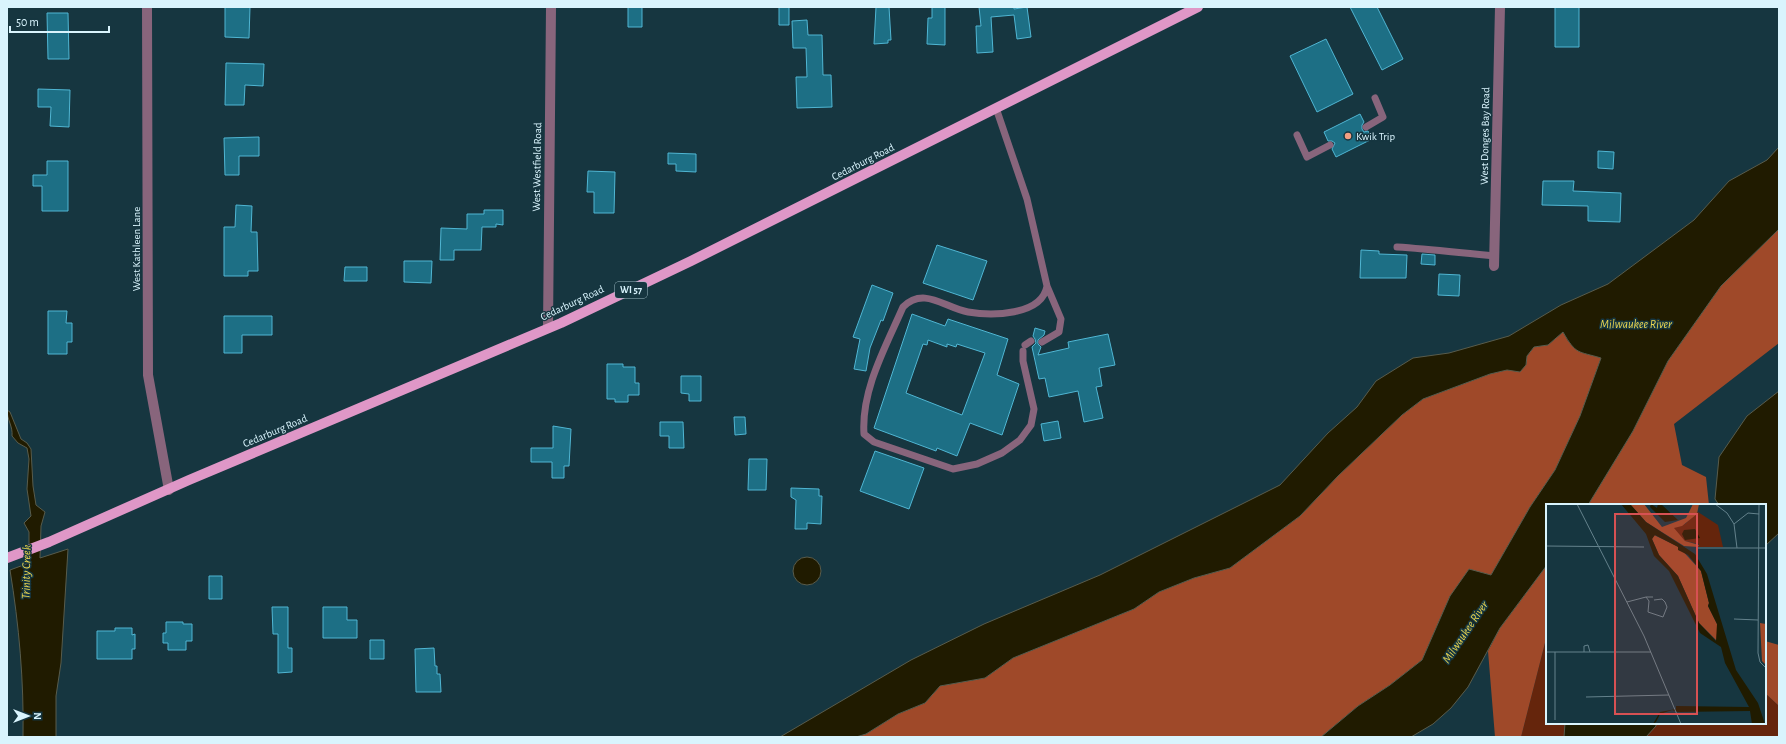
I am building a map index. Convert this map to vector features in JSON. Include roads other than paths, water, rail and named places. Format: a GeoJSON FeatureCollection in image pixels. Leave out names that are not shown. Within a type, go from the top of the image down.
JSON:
{"type":"FeatureCollection","features":[{"type":"Feature","properties":{"kind":"main road","name":"Cedarburg Road"},"geometry":{"type":"LineString","coordinates":[[9,558],[50,542],[548,328],[691,261],[1198,7]]}},
{"type":"Feature","properties":{"kind":"street","name":"West Kathleen Lane"},"geometry":{"type":"LineString","coordinates":[[147,7],[148,375],[169,490]]}},
{"type":"Feature","properties":{"kind":"street","name":"West Westfield Road"},"geometry":{"type":"LineString","coordinates":[[548,328],[551,7]]}},
{"type":"Feature","properties":{"kind":"street","name":"West Donges Bay Road"},"geometry":{"type":"LineString","coordinates":[[1494,261],[1500,7]]}},
{"type":"Feature","properties":{"kind":"lane"},"geometry":{"type":"LineString","coordinates":[[1366,127],[1383,117],[1375,98]]}},
{"type":"Feature","properties":{"kind":"lane"},"geometry":{"type":"LineString","coordinates":[[996,108],[1027,199],[1047,286],[1061,319],[1059,332],[1042,342]]}},
{"type":"Feature","properties":{"kind":"lane"},"geometry":{"type":"LineString","coordinates":[[1297,135],[1307,157],[1330,145]]}},
{"type":"Feature","properties":{"kind":"lane"},"geometry":{"type":"LineString","coordinates":[[1397,247],[1432,249],[1494,261]]}},
{"type":"Feature","properties":{"kind":"lane"},"geometry":{"type":"LineString","coordinates":[[1026,346],[1023,361],[1034,410],[1031,425],[1020,440],[1002,454],[977,464],[953,469],[874,442],[864,434],[863,421],[871,381],[903,307],[909,301],[918,298],[931,299],[967,312],[1008,314],[1031,308],[1046,294],[1047,286]]}},
{"type":"Feature","properties":{"kind":"water","name":"Milwaukee River"},"geometry":{"type":"Polygon","coordinates":[[[1779,147],[1779,229],[1721,286],[1668,361],[1633,431],[1589,504],[1546,504],[1546,566],[1500,628],[1468,687],[1451,708],[1433,724],[1411,737],[1321,737],[1358,706],[1390,685],[1422,660],[1450,596],[1469,569],[1491,575],[1530,507],[1555,470],[1580,416],[1601,358],[1578,351],[1571,345],[1563,332],[1548,345],[1534,347],[1527,356],[1526,365],[1520,372],[1507,370],[1490,374],[1423,399],[1402,415],[1338,476],[1300,516],[1230,568],[1194,578],[1159,592],[1134,609],[1013,658],[985,678],[940,686],[925,703],[898,714],[866,734],[856,737],[780,737],[911,660],[984,624],[1100,575],[1280,485],[1328,433],[1357,407],[1376,381],[1413,358],[1449,353],[1509,336],[1561,305],[1608,284],[1694,220],[1729,181],[1767,160],[1779,147]]]}},
{"type":"Feature","properties":{"kind":"water"},"geometry":{"type":"Polygon","coordinates":[[[1779,391],[1779,533],[1766,545],[1766,504],[1718,504],[1715,499],[1719,457],[1747,416],[1779,391]]]}},
{"type":"Feature","properties":{"kind":"water","name":"Trinity Creek"},"geometry":{"type":"Polygon","coordinates":[[[7,410],[10,412],[21,439],[27,443],[31,449],[33,486],[36,505],[45,512],[41,526],[40,558],[68,549],[61,663],[56,696],[56,737],[23,737],[23,695],[20,653],[10,570],[29,563],[29,532],[24,523],[31,516],[27,489],[29,459],[27,448],[18,443],[12,436],[12,429],[7,410]]]}},
{"type":"Feature","properties":{"kind":"water"},"geometry":{"type":"Polygon","coordinates":[[[807,557],[817,561],[821,571],[817,581],[807,585],[797,581],[793,571],[797,561],[807,557]]]}},
{"type":"Feature","properties":{"kind":"water"},"geometry":{"type":"Polygon","coordinates":[[[1565,724],[1656,724],[1656,726],[1646,737],[1564,737],[1565,724]]]}},
{"type":"Feature","properties":{"kind":"place","name":"Kwik Trip"},"geometry":{"type":"Point","coordinates":[1348,136]}}]}
